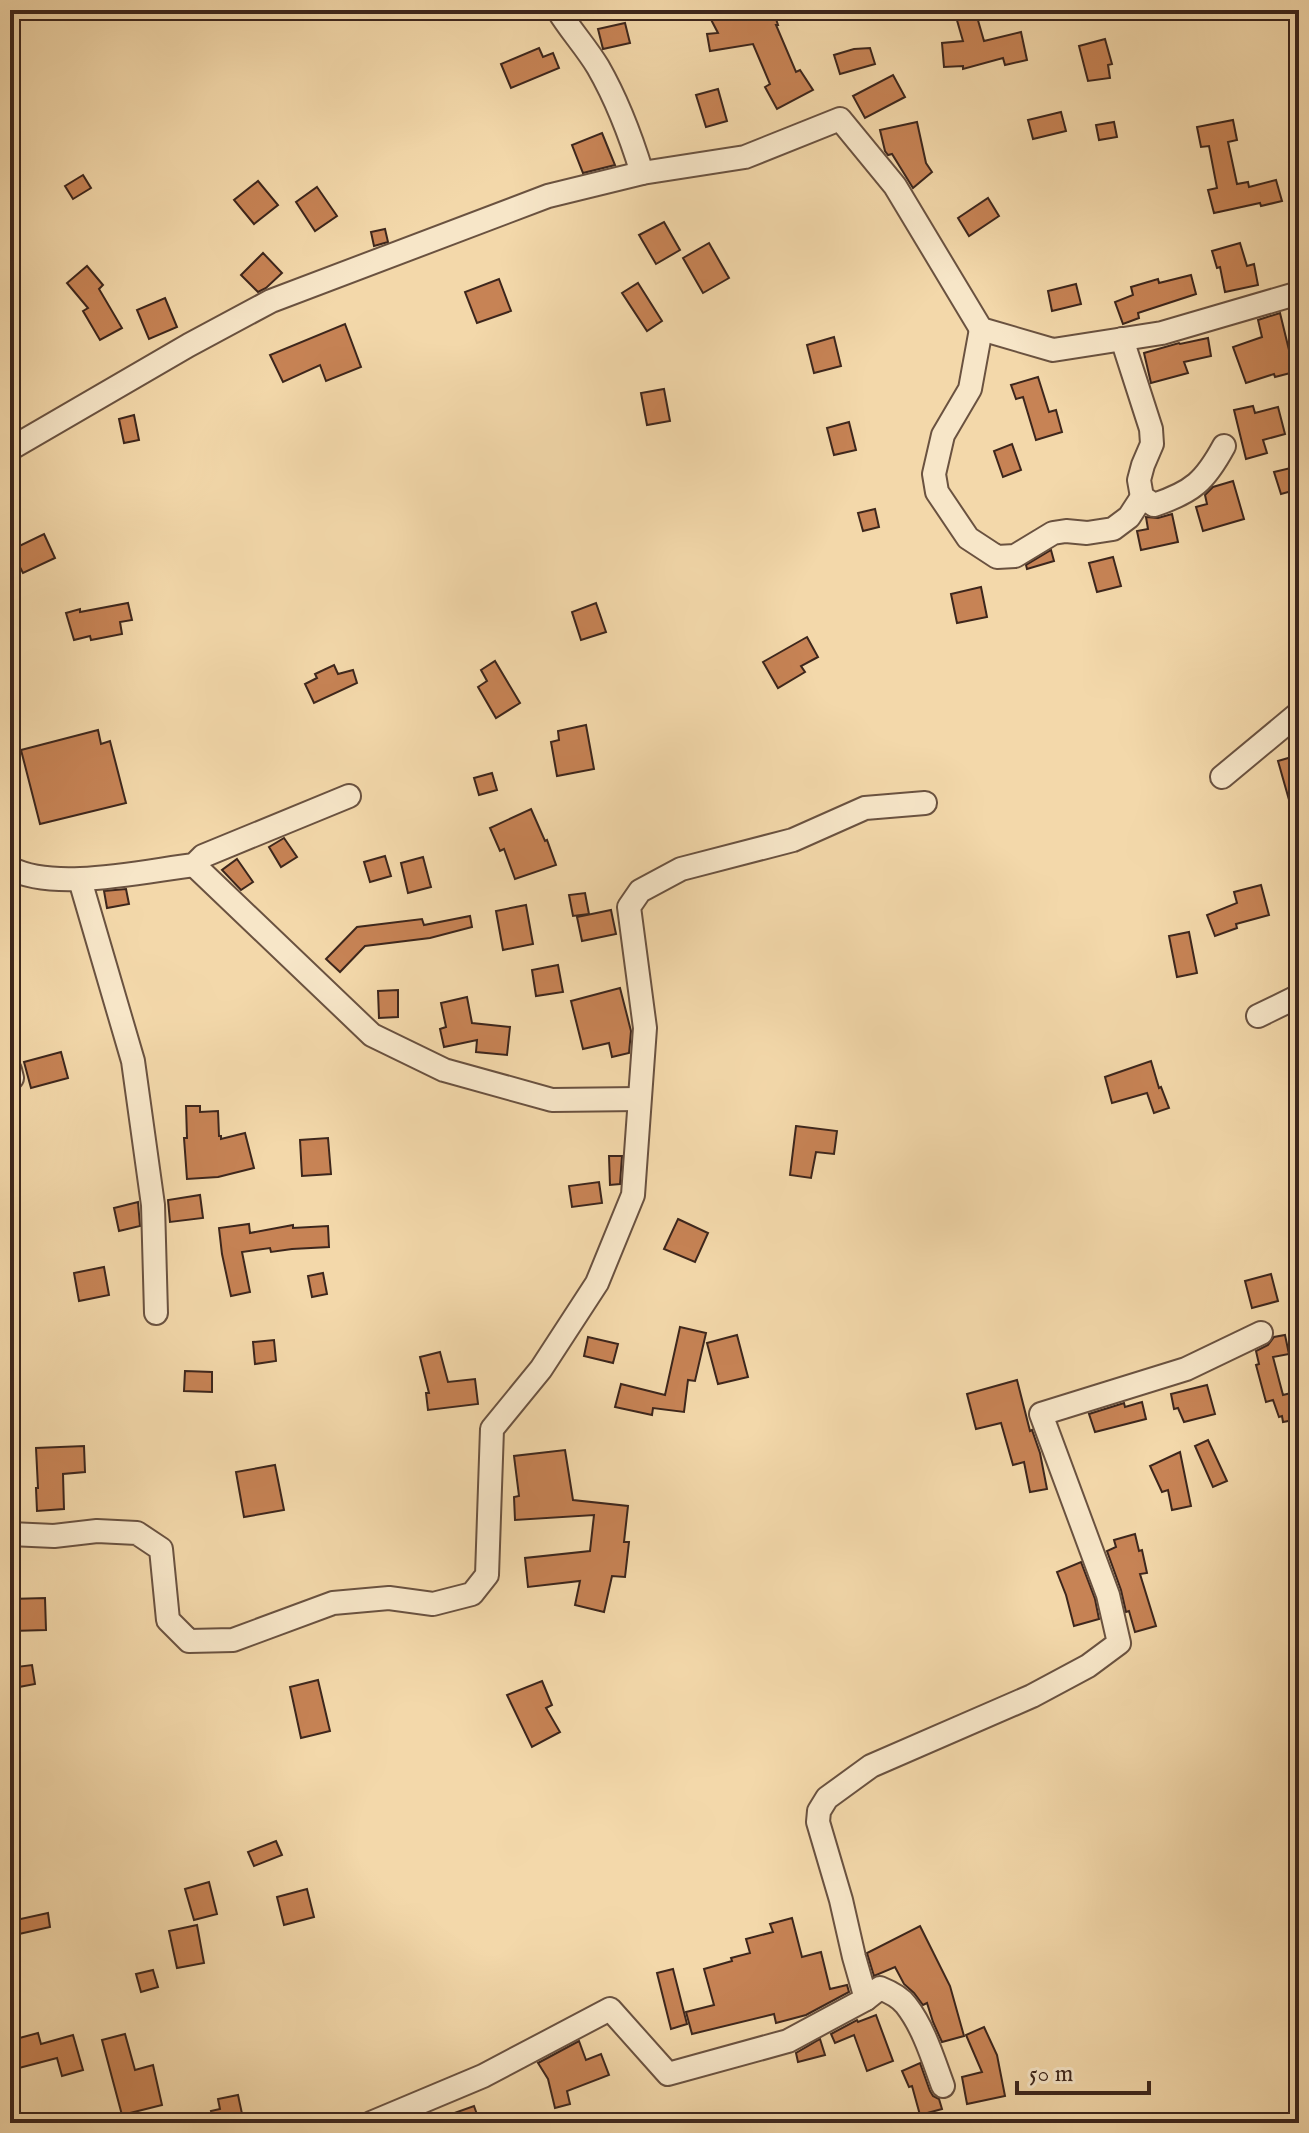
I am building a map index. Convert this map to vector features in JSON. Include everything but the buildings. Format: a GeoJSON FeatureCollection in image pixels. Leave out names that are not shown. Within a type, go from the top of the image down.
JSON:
{"type":"FeatureCollection","features":[{"type":"Feature","properties":{"kind":"street"},"geometry":{"type":"LineString","coordinates":[[558,10],[607,85],[642,173]]}},
{"type":"Feature","properties":{"kind":"street"},"geometry":{"type":"LineString","coordinates":[[10,449],[271,301],[548,196],[642,173],[745,157],[840,119],[895,186],[981,329],[970,389],[943,435],[934,474],[937,492],[968,538],[997,557],[1015,556],[1053,533],[1113,529],[1129,517],[1142,497],[1139,480],[1152,444],[1151,429],[1122,339]]}},
{"type":"Feature","properties":{"kind":"street"},"geometry":{"type":"LineString","coordinates":[[981,329],[1053,350],[1162,333],[1299,293]]}},
{"type":"Feature","properties":{"kind":"street"},"geometry":{"type":"LineString","coordinates":[[1142,497],[1154,505],[1175,498],[1211,470],[1224,446]]}},
{"type":"Feature","properties":{"kind":"street"},"geometry":{"type":"LineString","coordinates":[[1222,777],[1299,713]]}},
{"type":"Feature","properties":{"kind":"street"},"geometry":{"type":"LineString","coordinates":[[10,868],[22,875],[80,880],[194,865],[203,856],[349,796]]}},
{"type":"Feature","properties":{"kind":"street"},"geometry":{"type":"LineString","coordinates":[[10,1534],[137,1533],[161,1549],[168,1620],[189,1641],[233,1640],[333,1603],[389,1598],[433,1604],[472,1594],[487,1575],[492,1429],[541,1369],[597,1283],[633,1195],[645,1028],[629,907],[640,891],[681,869],[793,840],[865,808],[925,803]]}},
{"type":"Feature","properties":{"kind":"street"},"geometry":{"type":"LineString","coordinates":[[194,865],[372,1035],[444,1070],[552,1100],[639,1099]]}},
{"type":"Feature","properties":{"kind":"street"},"geometry":{"type":"LineString","coordinates":[[80,880],[133,1061],[153,1205],[156,1313]]}},
{"type":"Feature","properties":{"kind":"street"},"geometry":{"type":"LineString","coordinates":[[1258,1016],[1299,996]]}},
{"type":"Feature","properties":{"kind":"street"},"geometry":{"type":"LineString","coordinates":[[866,1999],[818,1822],[819,1811],[827,1798],[871,1766],[1032,1696],[1088,1666],[1119,1643],[1108,1595],[1041,1414],[1186,1369],[1261,1333]]}},
{"type":"Feature","properties":{"kind":"street"},"geometry":{"type":"LineString","coordinates":[[371,2123],[483,2076],[610,2009],[668,2074],[788,2041],[866,1999],[880,1988],[906,2004],[927,2043],[943,2086]]}}]}
